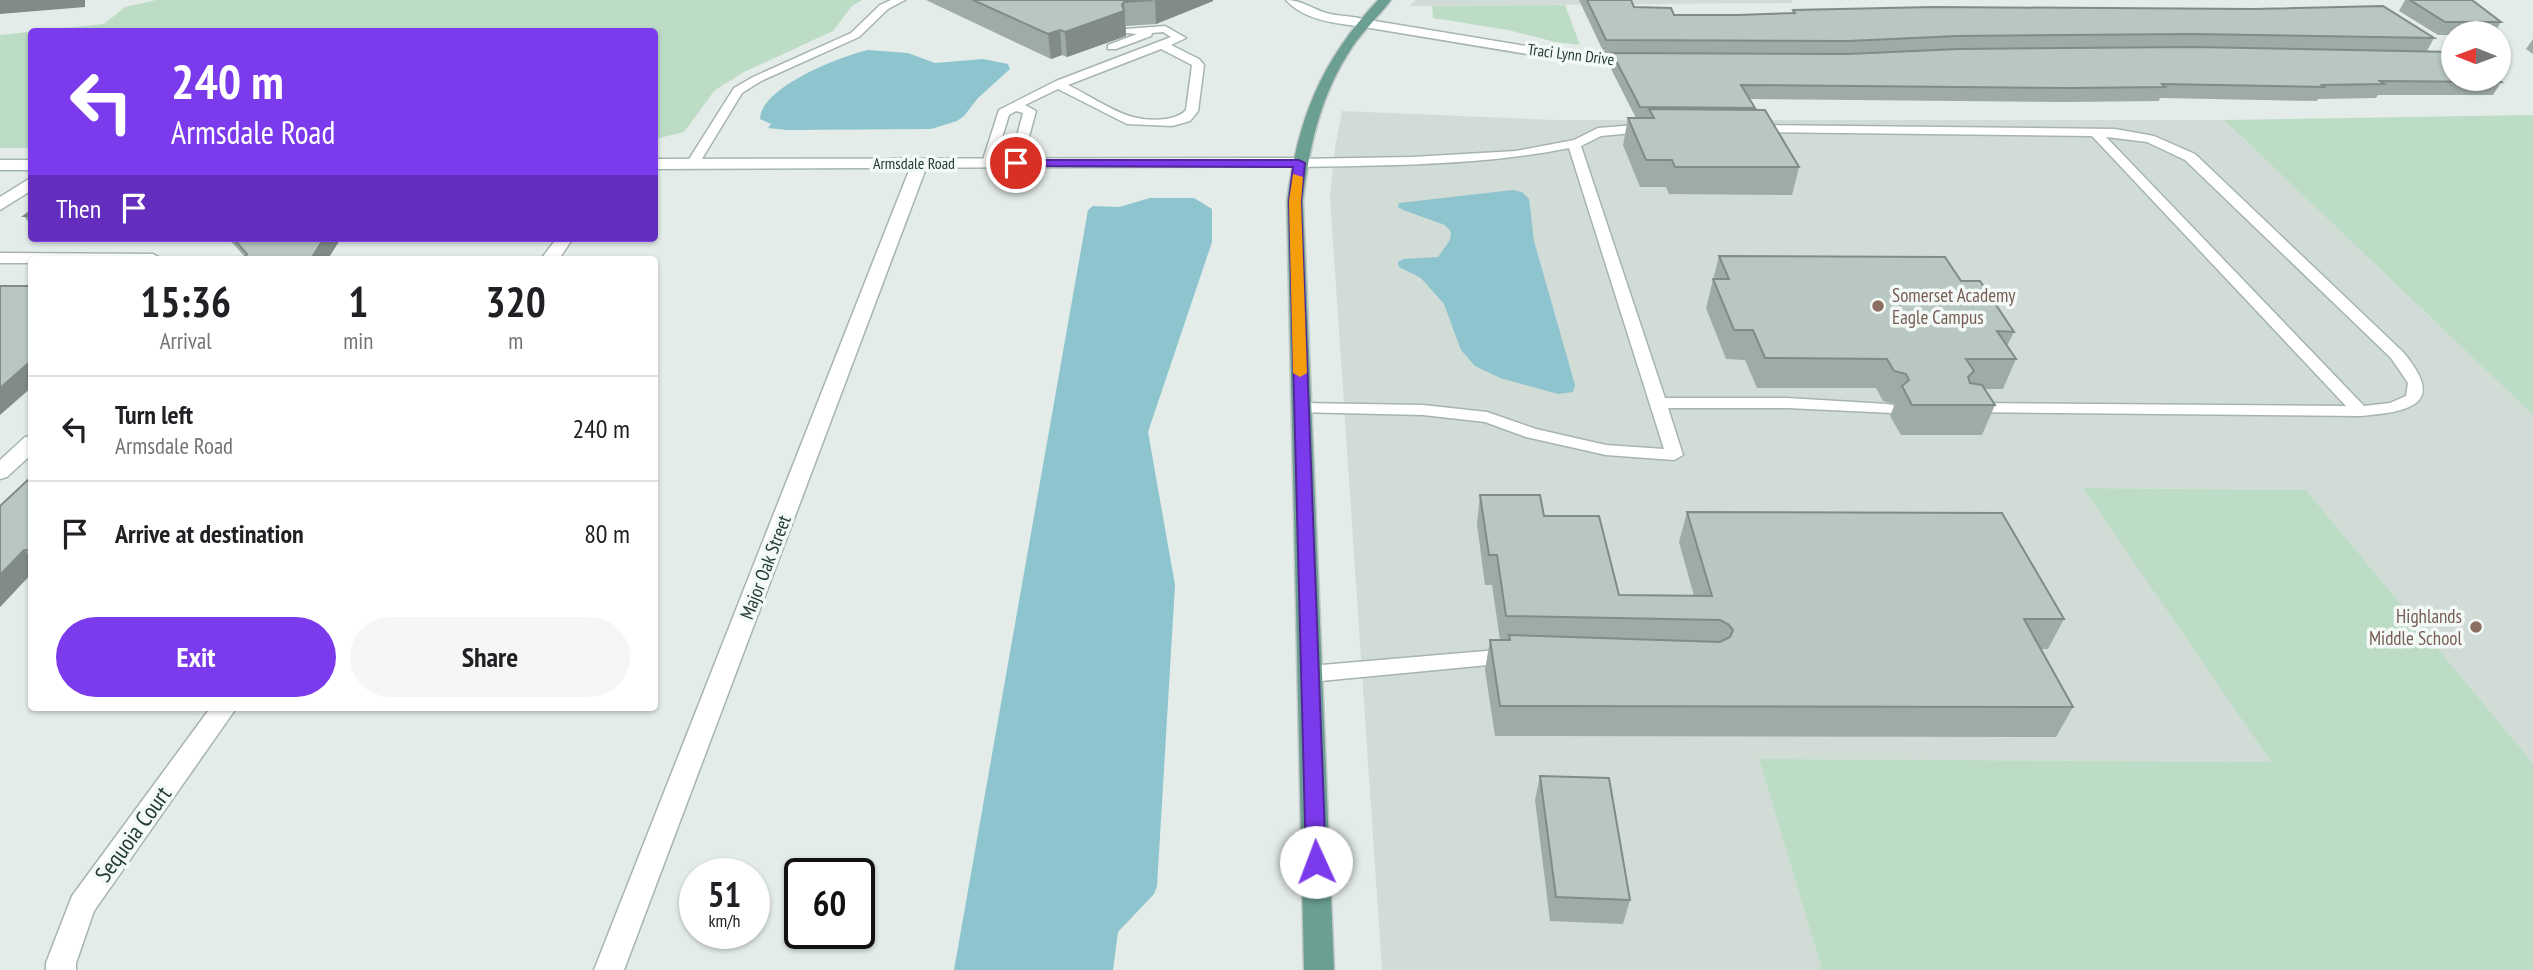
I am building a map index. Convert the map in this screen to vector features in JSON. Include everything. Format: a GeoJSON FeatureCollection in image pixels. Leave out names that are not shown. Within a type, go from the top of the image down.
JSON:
{"type":"FeatureCollection","features":[{"type":"Feature","properties":{"kind":"main road"},"geometry":{"type":"LineString","coordinates":[[1319,970],[1295,201],[1307,125],[1318,93],[1338,57],[1363,23],[1385,0]]}},
{"type":"Feature","properties":{"kind":"street","name":"Traci Lynn Drive"},"geometry":{"type":"LineString","coordinates":[[1293,0],[1308,11],[1363,23],[1575,58],[1654,61]]}},
{"type":"Feature","properties":{"kind":"street","name":"Major Oak Street"},"geometry":{"type":"LineString","coordinates":[[609,970],[920,163]]}},
{"type":"Feature","properties":{"kind":"street","name":"Armsdale Road"},"geometry":{"type":"LineString","coordinates":[[658,164],[1299,163]]}},
{"type":"Feature","properties":{"kind":"street"},"geometry":{"type":"LineString","coordinates":[[0,165],[28,165]]}},
{"type":"Feature","properties":{"kind":"street"},"geometry":{"type":"LineString","coordinates":[[0,205],[28,185]]}},
{"type":"Feature","properties":{"kind":"street"},"geometry":{"type":"LineString","coordinates":[[0,258],[28,258]]}},
{"type":"Feature","properties":{"kind":"street"},"geometry":{"type":"LineString","coordinates":[[0,472],[28,446]]}},
{"type":"Feature","properties":{"kind":"street","name":"Sequoia Court"},"geometry":{"type":"LineString","coordinates":[[61,970],[61,963],[82,905],[222,711]]}},
{"type":"Feature","properties":{"kind":"lane"},"geometry":{"type":"LineString","coordinates":[[692,164],[738,91],[757,79],[855,35],[884,7],[900,0]]}},
{"type":"Feature","properties":{"kind":"lane"},"geometry":{"type":"LineString","coordinates":[[988,163],[1003,113],[1060,85],[1180,38],[1165,29],[1130,31]]}},
{"type":"Feature","properties":{"kind":"lane"},"geometry":{"type":"LineString","coordinates":[[1111,65],[1113,43],[1157,30]]}},
{"type":"Feature","properties":{"kind":"lane"},"geometry":{"type":"LineString","coordinates":[[1060,85],[1130,121],[1172,122],[1186,118],[1192,111],[1198,65],[1162,45]]}},
{"type":"Feature","properties":{"kind":"lane"},"geometry":{"type":"LineString","coordinates":[[1014,106],[1030,111],[1016,163]]}},
{"type":"Feature","properties":{"kind":"lane"},"geometry":{"type":"LineString","coordinates":[[1299,163],[1412,161],[1516,155],[1574,144],[1598,132],[1624,128],[1661,128]]}},
{"type":"Feature","properties":{"kind":"lane"},"geometry":{"type":"LineString","coordinates":[[1741,129],[2095,132],[2132,134],[2167,145],[2190,157],[2409,367],[2417,379],[2418,387],[2410,400],[2398,407],[2360,411],[1966,408]]}},
{"type":"Feature","properties":{"kind":"lane"},"geometry":{"type":"LineString","coordinates":[[2095,132],[2360,411]]}},
{"type":"Feature","properties":{"kind":"lane"},"geometry":{"type":"LineString","coordinates":[[1301,408],[1423,411],[1487,417],[1532,433],[1606,450],[1674,455],[1574,144]]}},
{"type":"Feature","properties":{"kind":"lane"},"geometry":{"type":"LineString","coordinates":[[1658,402],[1787,403],[1887,409]]}},
{"type":"Feature","properties":{"kind":"lane"},"geometry":{"type":"LineString","coordinates":[[1310,674],[1503,655],[1531,656]]}},
{"type":"Feature","properties":{"kind":"shaded area"},"geometry":{"type":"Polygon","coordinates":[[[1416,0],[1793,0],[1792,3],[1409,6],[1416,0]]]}},
{"type":"Feature","properties":{"kind":"shaded area"},"geometry":{"type":"Polygon","coordinates":[[[1342,111],[1555,120],[2224,120],[2533,415],[2533,763],[2306,490],[2084,488],[2271,762],[1759,759],[1822,970],[1382,970],[1330,197],[1342,111]]]}},
{"type":"Feature","properties":{"kind":"green space"},"geometry":{"type":"Polygon","coordinates":[[[156,0],[862,0],[852,6],[833,31],[744,72],[715,90],[684,132],[658,138],[658,28],[66,28],[104,24],[125,7],[156,0]]]}},
{"type":"Feature","properties":{"kind":"green space"},"geometry":{"type":"Polygon","coordinates":[[[1565,5],[1580,45],[1433,18],[1432,6],[1565,5]]]}},
{"type":"Feature","properties":{"kind":"green space"},"geometry":{"type":"Polygon","coordinates":[[[28,32],[28,148],[0,148],[0,35],[28,32]]]}},
{"type":"Feature","properties":{"kind":"green space"},"geometry":{"type":"Polygon","coordinates":[[[2533,115],[2533,415],[2224,120],[2533,115]]]}},
{"type":"Feature","properties":{"kind":"green space"},"geometry":{"type":"Polygon","coordinates":[[[2083,488],[2306,490],[2533,763],[2533,970],[1822,970],[1759,759],[2271,762],[2083,488]]]}},
{"type":"Feature","properties":{"kind":"water"},"geometry":{"type":"Polygon","coordinates":[[[868,50],[908,53],[935,63],[983,59],[1008,64],[1010,69],[978,98],[964,116],[931,129],[787,130],[768,128],[771,124],[760,119],[764,107],[787,85],[822,66],[868,50]]]}},
{"type":"Feature","properties":{"kind":"water"},"geometry":{"type":"Polygon","coordinates":[[[1513,190],[1522,192],[1529,199],[1534,241],[1575,385],[1573,392],[1558,394],[1500,378],[1475,366],[1461,350],[1444,304],[1421,278],[1399,267],[1398,262],[1403,259],[1438,257],[1450,240],[1451,232],[1445,225],[1403,210],[1398,207],[1399,203],[1513,190]]]}},
{"type":"Feature","properties":{"kind":"water"},"geometry":{"type":"Polygon","coordinates":[[[1150,198],[1194,198],[1212,209],[1212,242],[1148,432],[1175,585],[1157,886],[1154,894],[1118,932],[1113,970],[954,970],[1088,210],[1093,206],[1119,207],[1150,198]]]}},
{"type":"Feature","properties":{"kind":"building"},"geometry":{"type":"Polygon","coordinates":[[[973,0],[1153,0],[1124,2],[1124,11],[1065,32],[1060,30],[1048,34],[973,0]]]}},
{"type":"Feature","properties":{"kind":"building"},"geometry":{"type":"Polygon","coordinates":[[[1587,0],[1631,0],[1634,7],[1671,8],[1674,15],[1933,7],[2253,9],[2383,6],[2434,38],[2193,34],[1957,36],[1848,41],[1606,40],[1587,0]]]}},
{"type":"Feature","properties":{"kind":"building"},"geometry":{"type":"Polygon","coordinates":[[[2410,0],[2472,0],[2500,21],[2443,21],[2410,0]]]}},
{"type":"Feature","properties":{"kind":"building"},"geometry":{"type":"Polygon","coordinates":[[[2193,47],[2441,52],[2441,82],[2380,81],[2384,84],[2322,85],[2324,87],[2162,84],[2165,87],[1741,85],[1755,108],[1640,107],[1612,53],[1848,54],[1958,49],[2193,47]]]}},
{"type":"Feature","properties":{"kind":"building"},"geometry":{"type":"Polygon","coordinates":[[[1649,109],[1765,110],[1799,167],[1675,167],[1672,160],[1646,160],[1628,118],[1654,118],[1649,109]]]}},
{"type":"Feature","properties":{"kind":"building"},"geometry":{"type":"Polygon","coordinates":[[[236,242],[322,242],[313,256],[246,256],[247,254],[236,242]]]}},
{"type":"Feature","properties":{"kind":"building"},"geometry":{"type":"Polygon","coordinates":[[[1719,256],[1945,257],[1961,281],[1980,281],[2014,332],[1997,331],[2016,359],[1966,359],[1974,371],[1968,377],[1970,383],[1982,385],[1995,405],[1912,405],[1902,386],[1909,380],[1906,374],[1894,371],[1887,359],[1765,358],[1753,330],[1734,330],[1713,279],[1729,279],[1719,256]]]}},
{"type":"Feature","properties":{"kind":"building"},"geometry":{"type":"Polygon","coordinates":[[[0,286],[28,286],[28,364],[0,388],[0,286]]]}},
{"type":"Feature","properties":{"kind":"building"},"geometry":{"type":"Polygon","coordinates":[[[28,480],[28,550],[24,550],[0,575],[0,506],[28,480]]]}},
{"type":"Feature","properties":{"kind":"building"},"geometry":{"type":"Polygon","coordinates":[[[1480,495],[1540,495],[1544,516],[1599,516],[1619,595],[1712,596],[1687,512],[2002,513],[2064,619],[2024,619],[2073,707],[1500,706],[1490,640],[1510,640],[1509,635],[1720,642],[1730,637],[1733,630],[1720,620],[1506,616],[1497,555],[1489,555],[1480,495]]]}},
{"type":"Feature","properties":{"kind":"building"},"geometry":{"type":"Polygon","coordinates":[[[1540,776],[1609,778],[1630,900],[1556,897],[1540,776]]]}},
{"type":"Feature","properties":{"kind":"slow traffic"},"geometry":{"type":"LineString","coordinates":[[1298,177],[1295,201],[1300,373]]}},
{"type":"Feature","properties":{"kind":"place","name":"Somerset Academy Eagle Campus"},"geometry":{"type":"Point","coordinates":[1878,306]}},
{"type":"Feature","properties":{"kind":"place","name":"Highlands Middle School"},"geometry":{"type":"Point","coordinates":[2476,627]}},
{"type":"Feature","properties":{"kind":"route"},"geometry":{"type":"LineString","coordinates":[[1016,163],[1299,163],[1295,201],[1316,862]]}}]}
